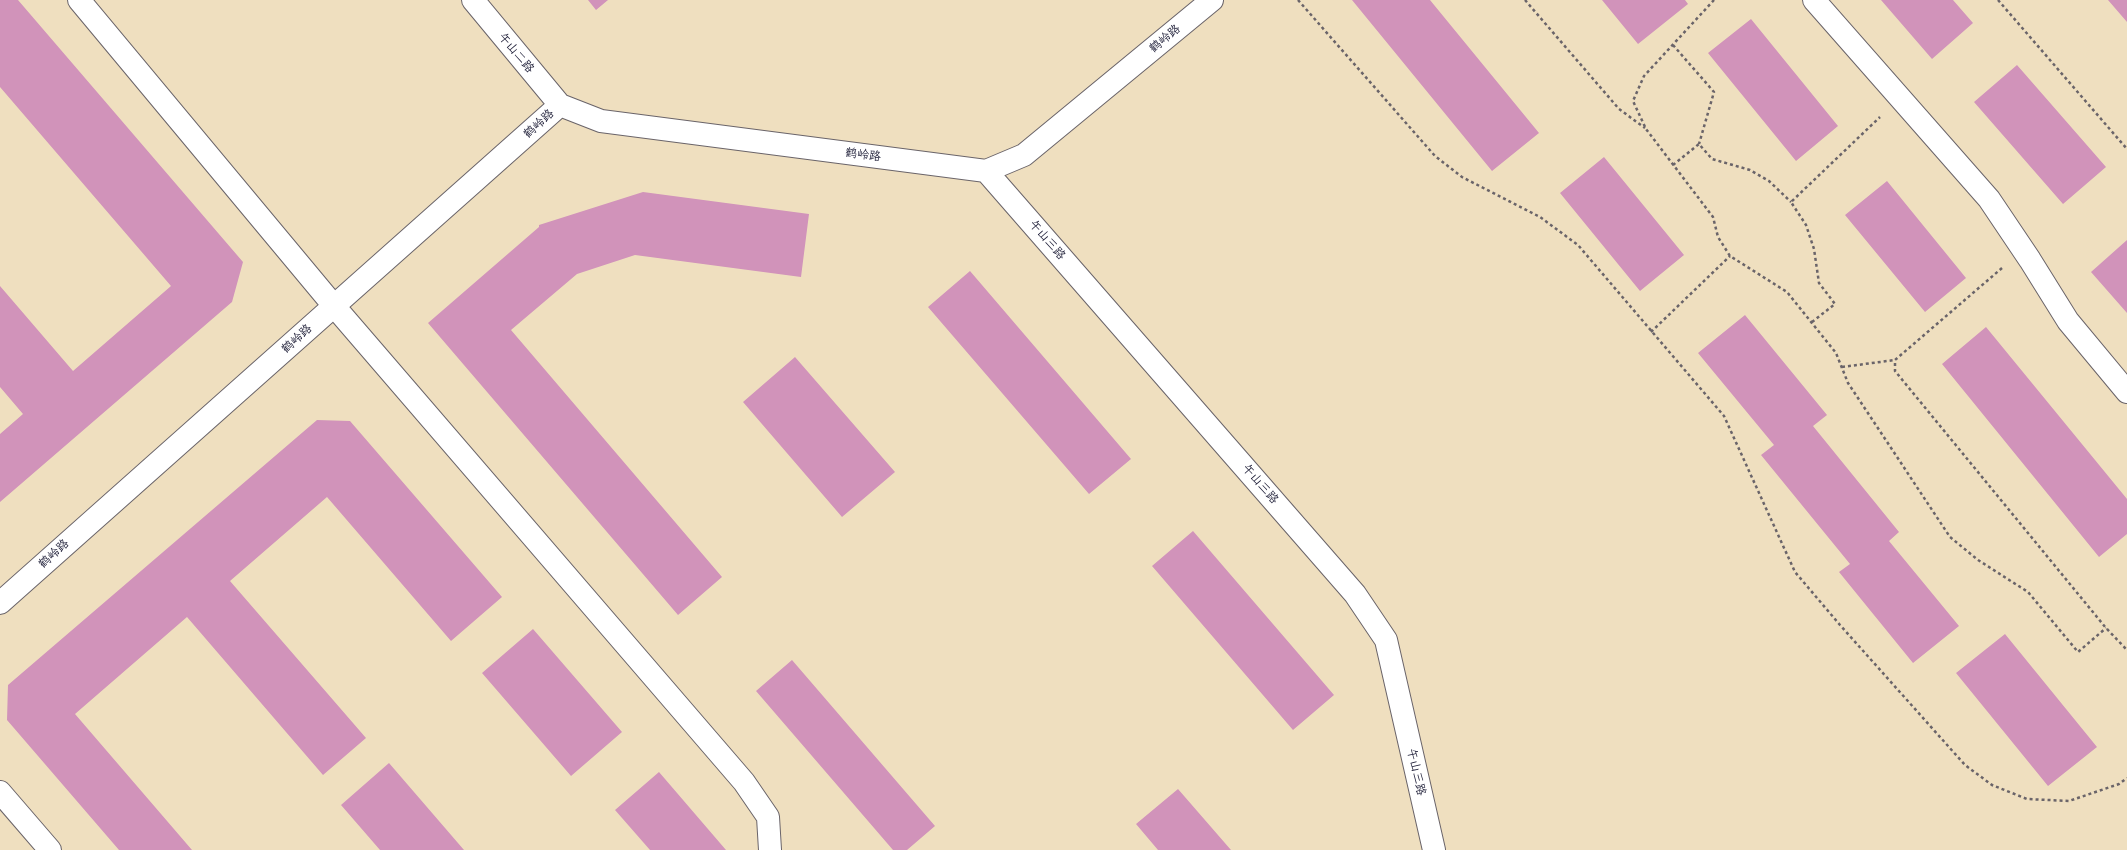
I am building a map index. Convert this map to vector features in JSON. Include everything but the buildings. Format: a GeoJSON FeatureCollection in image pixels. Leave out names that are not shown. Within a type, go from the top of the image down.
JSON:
{"type":"FeatureCollection","features":[{"type":"Feature","properties":{"kind":"street"},"geometry":{"type":"LineString","coordinates":[[79,0],[334,306],[744,782],[768,817],[770,850]]}},
{"type":"Feature","properties":{"kind":"street","name":"午山二路"},"geometry":{"type":"LineString","coordinates":[[473,0],[560,105]]}},
{"type":"Feature","properties":{"kind":"street","name":"鹤岭路"},"geometry":{"type":"LineString","coordinates":[[0,603],[560,105],[601,121],[986,171],[1024,155],[1212,0]]}},
{"type":"Feature","properties":{"kind":"street"},"geometry":{"type":"LineString","coordinates":[[1814,0],[1901,97],[1989,199],[2068,321],[2127,392]]}},
{"type":"Feature","properties":{"kind":"street","name":"午山三路"},"geometry":{"type":"LineString","coordinates":[[986,171],[1359,600],[1386,640],[1434,850]]}},
{"type":"Feature","properties":{"kind":"street"},"geometry":{"type":"LineString","coordinates":[[0,792],[50,850]]}},
{"type":"Feature","properties":{"kind":"path"},"geometry":{"type":"LineString","coordinates":[[1298,0],[1435,156],[1462,177],[1540,217],[1578,245],[1724,416],[1795,572],[1840,625],[1966,765],[1992,785],[2027,799],[2069,801],[2120,784],[2127,778]]}},
{"type":"Feature","properties":{"kind":"path"},"geometry":{"type":"LineString","coordinates":[[1525,0],[1619,109],[1646,129]]}},
{"type":"Feature","properties":{"kind":"path"},"geometry":{"type":"LineString","coordinates":[[1714,0],[1644,76],[1632,101],[1646,129],[1713,217],[1718,237],[1730,256],[1787,292],[1836,353],[1848,383],[1950,537],[1978,560],[2028,592],[2078,652],[2106,628]]}},
{"type":"Feature","properties":{"kind":"path"},"geometry":{"type":"LineString","coordinates":[[1998,0],[2127,149]]}},
{"type":"Feature","properties":{"kind":"path"},"geometry":{"type":"LineString","coordinates":[[1673,45],[1714,92],[1699,144],[1673,165]]}},
{"type":"Feature","properties":{"kind":"path"},"geometry":{"type":"LineString","coordinates":[[1791,202],[1901,97]]}},
{"type":"Feature","properties":{"kind":"path"},"geometry":{"type":"LineString","coordinates":[[1699,144],[1712,159],[1750,170],[1769,181],[1791,202],[1806,225],[1814,249],[1819,283],[1835,304],[1812,322]]}},
{"type":"Feature","properties":{"kind":"path"},"geometry":{"type":"LineString","coordinates":[[1842,367],[1895,360],[2023,250]]}},
{"type":"Feature","properties":{"kind":"path"},"geometry":{"type":"LineString","coordinates":[[1651,332],[1730,256]]}},
{"type":"Feature","properties":{"kind":"path"},"geometry":{"type":"LineString","coordinates":[[1895,360],[1895,371],[2106,628],[2127,650]]}}]}
